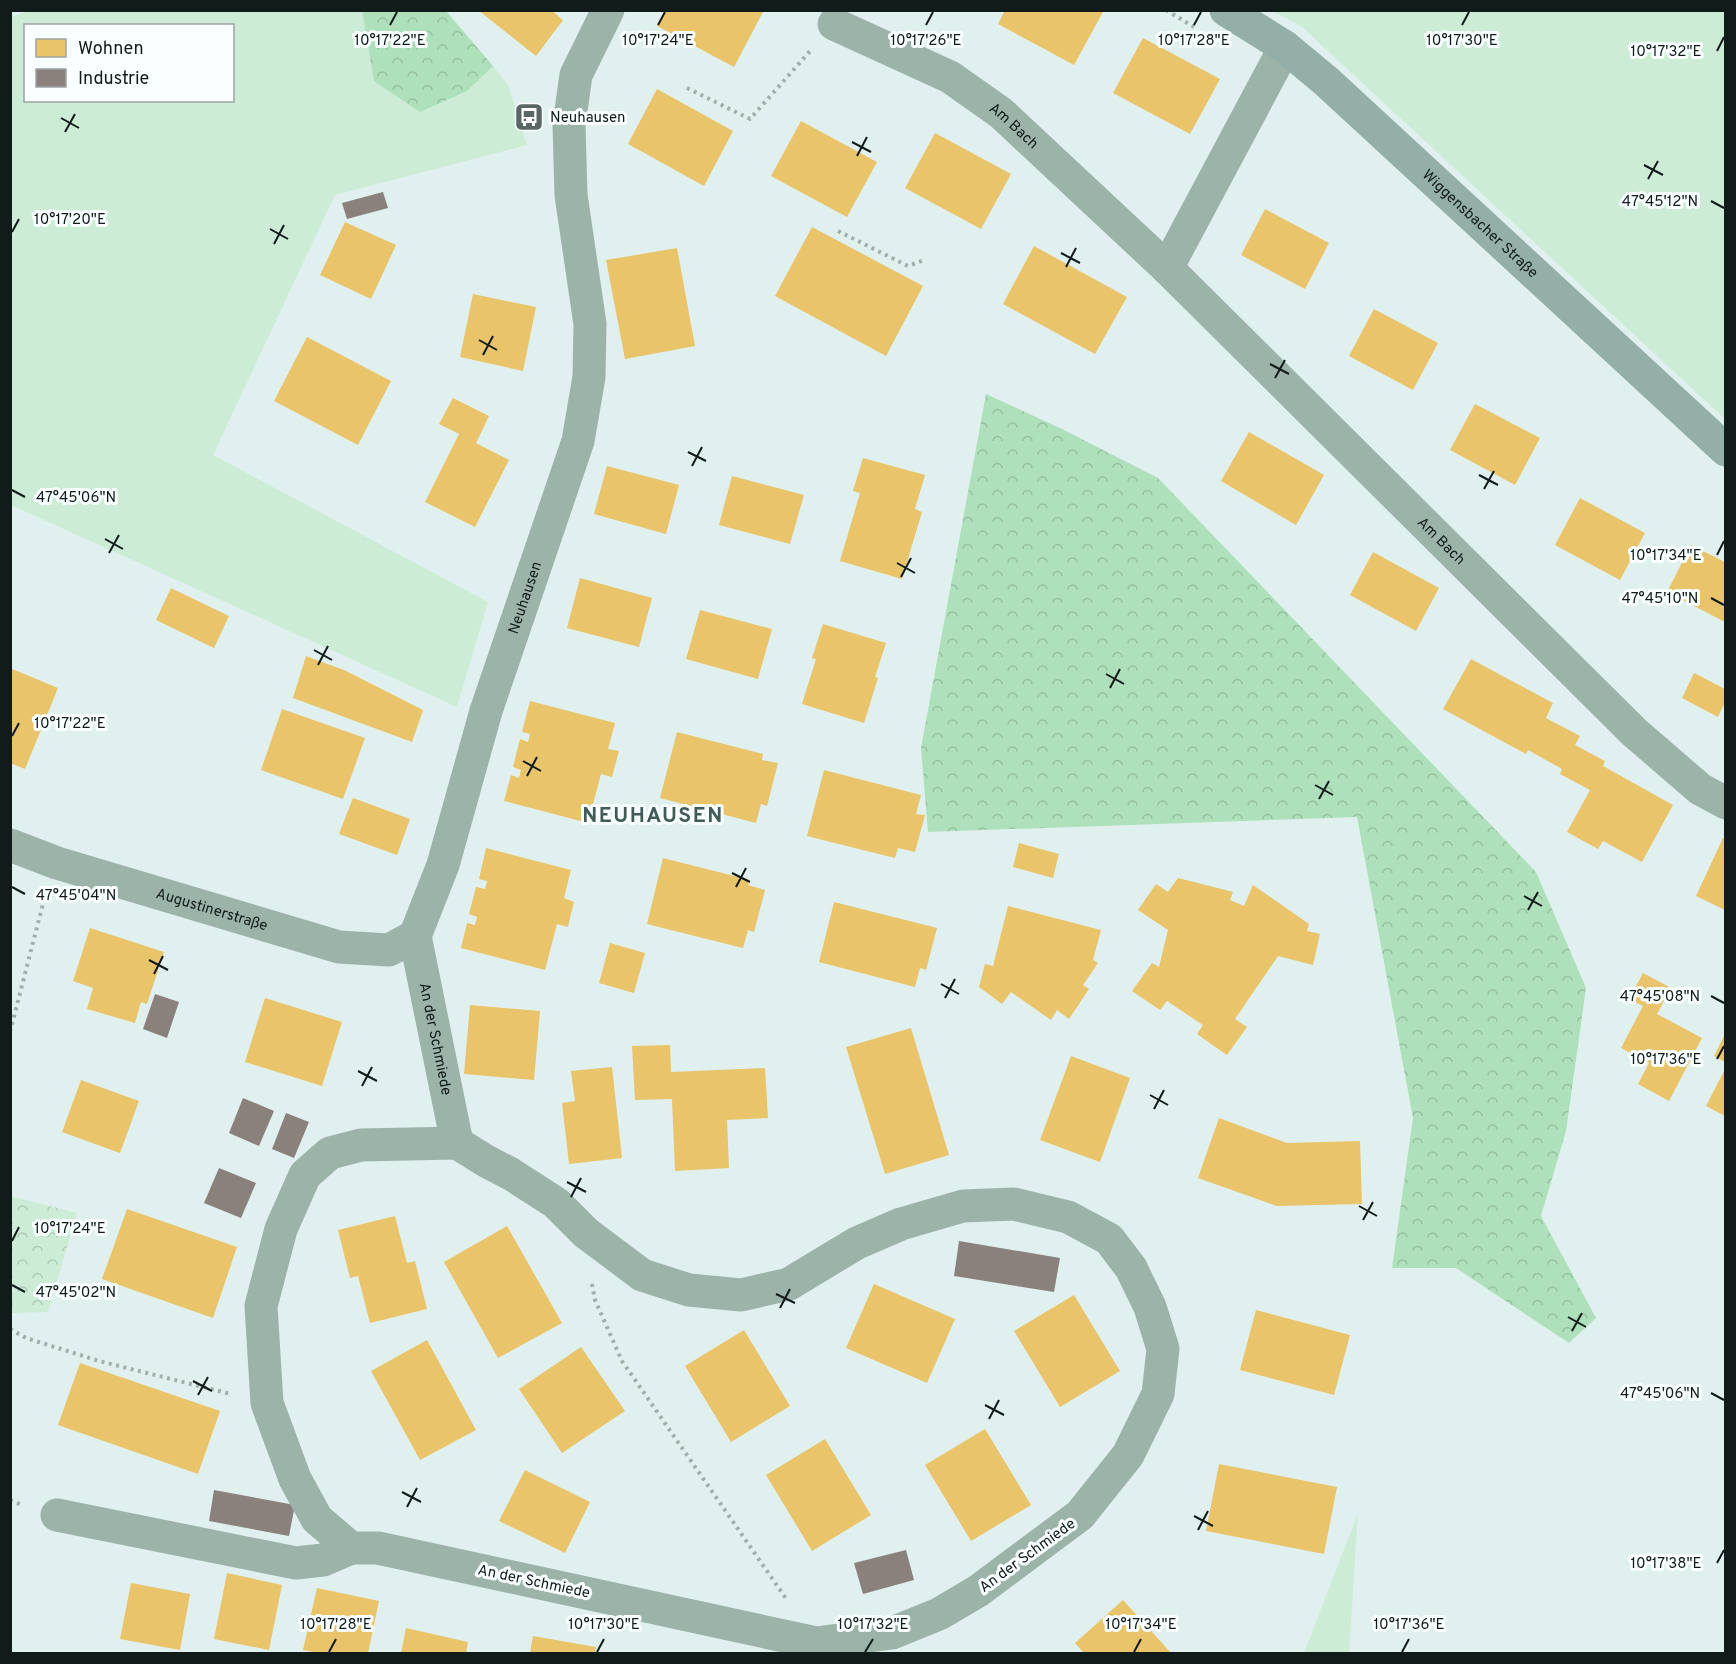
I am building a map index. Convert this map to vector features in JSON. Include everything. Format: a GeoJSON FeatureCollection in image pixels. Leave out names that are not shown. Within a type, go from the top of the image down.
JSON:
{"type":"FeatureCollection","features":[{"type":"Feature","properties":{"kind":"street","name":"Neuhausen"},"geometry":{"type":"LineString","coordinates":[[415,936],[443,866],[486,711],[578,441],[589,377],[590,324],[572,195],[570,125],[576,75],[608,10]]}},
{"type":"Feature","properties":{"kind":"street","name":"Wiggensbacher Straße"},"geometry":{"type":"LineString","coordinates":[[1226,10],[1286,47],[1326,81],[1725,450]]}},
{"type":"Feature","properties":{"kind":"street","name":"Am Bach"},"geometry":{"type":"LineString","coordinates":[[834,24],[950,77],[1001,113],[1167,268],[1634,732],[1700,789],[1725,802]]}},
{"type":"Feature","properties":{"kind":"street"},"geometry":{"type":"LineString","coordinates":[[1167,268],[1286,47]]}},
{"type":"Feature","properties":{"kind":"street","name":"Augustinerstraße"},"geometry":{"type":"LineString","coordinates":[[10,845],[57,863],[339,946],[389,950],[415,936]]}},
{"type":"Feature","properties":{"kind":"street","name":"An der Schmiede"},"geometry":{"type":"LineString","coordinates":[[57,1515],[296,1563],[323,1560],[351,1548],[378,1548],[820,1648],[892,1633],[939,1614],[978,1591],[1080,1515],[1128,1455],[1158,1394],[1163,1349],[1150,1307],[1131,1268],[1109,1239],[1068,1217],[1014,1204],[963,1206],[901,1224],[857,1243],[789,1284],[741,1295],[689,1290],[642,1275],[586,1233],[556,1203],[457,1143],[415,936]]}},
{"type":"Feature","properties":{"kind":"street"},"geometry":{"type":"LineString","coordinates":[[351,1548],[317,1519],[295,1479],[267,1403],[261,1306],[281,1229],[305,1175],[330,1153],[361,1145],[457,1143]]}},
{"type":"Feature","properties":{"kind":"path"},"geometry":{"type":"LineString","coordinates":[[687,88],[750,119],[834,24]]}},
{"type":"Feature","properties":{"kind":"path"},"geometry":{"type":"LineString","coordinates":[[838,231],[908,266],[924,260]]}},
{"type":"Feature","properties":{"kind":"path"},"geometry":{"type":"LineString","coordinates":[[10,1032],[45,896]]}},
{"type":"Feature","properties":{"kind":"path"},"geometry":{"type":"LineString","coordinates":[[586,1233],[595,1300],[622,1361],[820,1648]]}},
{"type":"Feature","properties":{"kind":"path"},"geometry":{"type":"LineString","coordinates":[[10,1329],[26,1338],[99,1361],[267,1403]]}},
{"type":"Feature","properties":{"kind":"green space"},"geometry":{"type":"Polygon","coordinates":[[[33,10],[362,11],[374,81],[467,91],[493,66],[508,85],[527,145],[335,195],[213,455],[488,602],[457,707],[11,505],[10,17],[33,10]]]}},
{"type":"Feature","properties":{"kind":"green space"},"geometry":{"type":"Polygon","coordinates":[[[362,11],[446,11],[493,66],[467,91],[420,112],[374,81],[362,11]]]}},
{"type":"Feature","properties":{"kind":"green space"},"geometry":{"type":"Polygon","coordinates":[[[1273,11],[1725,11],[1725,419],[1302,27],[1273,11]]]}},
{"type":"Feature","properties":{"kind":"green space"},"geometry":{"type":"Polygon","coordinates":[[[986,394],[1062,429],[1158,478],[1536,872],[1586,988],[1566,1131],[1541,1216],[1596,1318],[1569,1343],[1456,1268],[1392,1268],[1413,1118],[1357,817],[928,832],[921,748],[986,394]]]}},
{"type":"Feature","properties":{"kind":"green space"},"geometry":{"type":"Polygon","coordinates":[[[10,1196],[77,1213],[48,1312],[11,1313],[10,1196]]]}},
{"type":"Feature","properties":{"kind":"green space"},"geometry":{"type":"Polygon","coordinates":[[[1358,1513],[1349,1653],[1304,1653],[1358,1513]]]}},
{"type":"Feature","properties":{"kind":"building: Wohnen"},"geometry":{"type":"Polygon","coordinates":[[[478,10],[551,10],[563,20],[536,56],[478,10]]]}},
{"type":"Feature","properties":{"kind":"building: Wohnen"},"geometry":{"type":"Polygon","coordinates":[[[666,10],[761,10],[763,12],[734,67],[657,26],[666,10]]]}},
{"type":"Feature","properties":{"kind":"building: Wohnen"},"geometry":{"type":"Polygon","coordinates":[[[1005,10],[1104,10],[1074,65],[998,24],[1005,10]]]}},
{"type":"Feature","properties":{"kind":"building: Wohnen"},"geometry":{"type":"Polygon","coordinates":[[[1143,38],[1220,79],[1190,134],[1113,93],[1143,38]]]}},
{"type":"Feature","properties":{"kind":"building: Wohnen"},"geometry":{"type":"Polygon","coordinates":[[[657,89],[733,131],[704,186],[628,144],[657,89]]]}},
{"type":"Feature","properties":{"kind":"building: Wohnen"},"geometry":{"type":"Polygon","coordinates":[[[801,121],[877,162],[847,217],[771,176],[801,121]]]}},
{"type":"Feature","properties":{"kind":"building: Wohnen"},"geometry":{"type":"Polygon","coordinates":[[[935,133],[1011,174],[981,229],[905,188],[935,133]]]}},
{"type":"Feature","properties":{"kind":"building: Wohnen"},"geometry":{"type":"Polygon","coordinates":[[[1265,209],[1329,243],[1305,289],[1241,255],[1265,209]]]}},
{"type":"Feature","properties":{"kind":"building: Wohnen"},"geometry":{"type":"Polygon","coordinates":[[[345,222],[396,245],[371,299],[320,275],[345,222]]]}},
{"type":"Feature","properties":{"kind":"building: Wohnen"},"geometry":{"type":"Polygon","coordinates":[[[812,227],[923,286],[886,356],[775,296],[812,227]]]}},
{"type":"Feature","properties":{"kind":"building: Wohnen"},"geometry":{"type":"Polygon","coordinates":[[[1034,246],[1127,297],[1095,354],[1003,304],[1034,246]]]}},
{"type":"Feature","properties":{"kind":"building: Wohnen"},"geometry":{"type":"Polygon","coordinates":[[[677,248],[695,346],[625,359],[606,260],[677,248]]]}},
{"type":"Feature","properties":{"kind":"building: Wohnen"},"geometry":{"type":"Polygon","coordinates":[[[473,294],[536,307],[523,371],[460,357],[473,294]]]}},
{"type":"Feature","properties":{"kind":"building: Wohnen"},"geometry":{"type":"Polygon","coordinates":[[[1374,309],[1438,343],[1413,390],[1349,356],[1374,309]]]}},
{"type":"Feature","properties":{"kind":"building: Wohnen"},"geometry":{"type":"Polygon","coordinates":[[[307,337],[391,381],[358,445],[274,401],[307,337]]]}},
{"type":"Feature","properties":{"kind":"building: Wohnen"},"geometry":{"type":"Polygon","coordinates":[[[453,398],[489,416],[476,443],[509,460],[475,527],[425,502],[459,434],[439,424],[453,398]]]}},
{"type":"Feature","properties":{"kind":"building: Wohnen"},"geometry":{"type":"Polygon","coordinates":[[[1475,404],[1540,438],[1515,485],[1450,450],[1475,404]]]}},
{"type":"Feature","properties":{"kind":"building: Wohnen"},"geometry":{"type":"Polygon","coordinates":[[[1249,432],[1324,475],[1296,525],[1221,481],[1249,432]]]}},
{"type":"Feature","properties":{"kind":"building: Wohnen"},"geometry":{"type":"Polygon","coordinates":[[[863,458],[925,475],[915,509],[922,512],[902,579],[840,561],[860,493],[853,491],[863,458]]]}},
{"type":"Feature","properties":{"kind":"building: Wohnen"},"geometry":{"type":"Polygon","coordinates":[[[607,466],[679,485],[666,534],[594,514],[607,466]]]}},
{"type":"Feature","properties":{"kind":"building: Wohnen"},"geometry":{"type":"Polygon","coordinates":[[[732,476],[804,495],[790,544],[719,525],[732,476]]]}},
{"type":"Feature","properties":{"kind":"building: Wohnen"},"geometry":{"type":"Polygon","coordinates":[[[1580,498],[1645,533],[1620,580],[1555,545],[1580,498]]]}},
{"type":"Feature","properties":{"kind":"building: Wohnen"},"geometry":{"type":"Polygon","coordinates":[[[1691,545],[1725,562],[1725,622],[1667,592],[1691,545]]]}},
{"type":"Feature","properties":{"kind":"building: Wohnen"},"geometry":{"type":"Polygon","coordinates":[[[1373,552],[1439,588],[1416,631],[1350,595],[1373,552]]]}},
{"type":"Feature","properties":{"kind":"building: Wohnen"},"geometry":{"type":"Polygon","coordinates":[[[580,578],[652,598],[639,647],[567,628],[580,578]]]}},
{"type":"Feature","properties":{"kind":"building: Wohnen"},"geometry":{"type":"Polygon","coordinates":[[[171,588],[229,616],[214,648],[156,620],[171,588]]]}},
{"type":"Feature","properties":{"kind":"building: Wohnen"},"geometry":{"type":"Polygon","coordinates":[[[700,610],[772,629],[758,679],[686,659],[700,610]]]}},
{"type":"Feature","properties":{"kind":"building: Wohnen"},"geometry":{"type":"Polygon","coordinates":[[[823,624],[886,643],[864,723],[802,704],[816,659],[812,658],[823,624]]]}},
{"type":"Feature","properties":{"kind":"building: Wohnen"},"geometry":{"type":"Polygon","coordinates":[[[306,656],[344,670],[423,710],[412,742],[293,698],[306,656]]]}},
{"type":"Feature","properties":{"kind":"building: Wohnen"},"geometry":{"type":"Polygon","coordinates":[[[1471,659],[1553,703],[1546,718],[1580,736],[1575,745],[1605,761],[1603,766],[1673,805],[1642,862],[1603,841],[1598,849],[1567,832],[1590,790],[1560,774],[1562,769],[1528,750],[1526,754],[1443,709],[1471,659]]]}},
{"type":"Feature","properties":{"kind":"building: Wohnen"},"geometry":{"type":"Polygon","coordinates":[[[10,668],[58,688],[25,769],[10,763],[10,668]]]}},
{"type":"Feature","properties":{"kind":"building: Wohnen"},"geometry":{"type":"Polygon","coordinates":[[[1694,673],[1725,689],[1725,702],[1718,717],[1682,698],[1694,673]]]}},
{"type":"Feature","properties":{"kind":"building: Wohnen"},"geometry":{"type":"Polygon","coordinates":[[[530,701],[615,723],[608,749],[619,751],[612,777],[601,774],[588,823],[504,801],[511,775],[519,778],[521,770],[513,767],[520,739],[528,742],[530,734],[522,732],[530,701]]]}},
{"type":"Feature","properties":{"kind":"building: Wohnen"},"geometry":{"type":"Polygon","coordinates":[[[282,709],[365,738],[343,799],[261,770],[282,709]]]}},
{"type":"Feature","properties":{"kind":"building: Wohnen"},"geometry":{"type":"Polygon","coordinates":[[[677,732],[763,754],[762,760],[778,763],[767,806],[761,804],[756,823],[660,798],[677,732]]]}},
{"type":"Feature","properties":{"kind":"building: Wohnen"},"geometry":{"type":"Polygon","coordinates":[[[824,770],[921,795],[916,814],[925,815],[915,852],[898,848],[895,858],[807,836],[824,770]]]}},
{"type":"Feature","properties":{"kind":"building: Wohnen"},"geometry":{"type":"Polygon","coordinates":[[[353,798],[410,819],[397,855],[339,834],[353,798]]]}},
{"type":"Feature","properties":{"kind":"building: Wohnen"},"geometry":{"type":"Polygon","coordinates":[[[1723,838],[1725,839],[1725,910],[1696,896],[1723,838]]]}},
{"type":"Feature","properties":{"kind":"building: Wohnen"},"geometry":{"type":"Polygon","coordinates":[[[1019,843],[1059,854],[1053,878],[1013,867],[1019,843]]]}},
{"type":"Feature","properties":{"kind":"building: Wohnen"},"geometry":{"type":"Polygon","coordinates":[[[486,848],[571,870],[564,898],[574,902],[568,927],[557,924],[545,970],[461,948],[467,923],[475,925],[477,917],[469,914],[476,887],[485,889],[487,881],[479,879],[486,848]]]}},
{"type":"Feature","properties":{"kind":"building: Wohnen"},"geometry":{"type":"Polygon","coordinates":[[[663,858],[750,880],[748,885],[765,890],[754,932],[748,930],[743,948],[647,924],[663,858]]]}},
{"type":"Feature","properties":{"kind":"building: Wohnen"},"geometry":{"type":"Polygon","coordinates":[[[1178,878],[1233,892],[1230,900],[1244,906],[1253,885],[1309,924],[1307,931],[1320,934],[1313,965],[1278,956],[1235,1019],[1247,1027],[1227,1055],[1197,1034],[1203,1025],[1167,1001],[1160,1010],[1132,991],[1152,963],[1159,967],[1168,930],[1138,910],[1156,884],[1168,892],[1178,878]]]}},
{"type":"Feature","properties":{"kind":"building: Wohnen"},"geometry":{"type":"Polygon","coordinates":[[[834,902],[937,928],[926,970],[920,968],[915,987],[819,962],[834,902]]]}},
{"type":"Feature","properties":{"kind":"building: Wohnen"},"geometry":{"type":"Polygon","coordinates":[[[1008,906],[1101,930],[1093,960],[1098,963],[1083,985],[1089,989],[1069,1019],[1057,1010],[1051,1020],[1011,992],[1002,1004],[979,987],[985,964],[993,966],[1008,906]]]}},
{"type":"Feature","properties":{"kind":"building: Wohnen"},"geometry":{"type":"Polygon","coordinates":[[[90,928],[164,952],[147,1004],[141,1002],[135,1023],[87,1009],[93,988],[73,981],[90,928]]]}},
{"type":"Feature","properties":{"kind":"building: Wohnen"},"geometry":{"type":"Polygon","coordinates":[[[610,943],[645,953],[634,993],[599,983],[610,943]]]}},
{"type":"Feature","properties":{"kind":"building: Wohnen"},"geometry":{"type":"Polygon","coordinates":[[[1643,973],[1671,988],[1657,1014],[1702,1038],[1669,1101],[1638,1084],[1649,1063],[1621,1048],[1643,1006],[1629,999],[1643,973]]]}},
{"type":"Feature","properties":{"kind":"building: Wohnen"},"geometry":{"type":"Polygon","coordinates":[[[265,998],[342,1022],[322,1086],[245,1062],[265,998]]]}},
{"type":"Feature","properties":{"kind":"building: Wohnen"},"geometry":{"type":"Polygon","coordinates":[[[470,1005],[540,1011],[534,1080],[464,1074],[470,1005]]]}},
{"type":"Feature","properties":{"kind":"building: Wohnen"},"geometry":{"type":"Polygon","coordinates":[[[911,1028],[949,1155],[885,1174],[846,1047],[911,1028]]]}},
{"type":"Feature","properties":{"kind":"building: Wohnen"},"geometry":{"type":"Polygon","coordinates":[[[1725,1034],[1725,1062],[1714,1056],[1725,1034]]]}},
{"type":"Feature","properties":{"kind":"building: Wohnen"},"geometry":{"type":"Polygon","coordinates":[[[670,1045],[671,1072],[765,1068],[768,1118],[727,1120],[729,1168],[675,1171],[672,1099],[635,1100],[632,1046],[670,1045]]]}},
{"type":"Feature","properties":{"kind":"building: Wohnen"},"geometry":{"type":"Polygon","coordinates":[[[1071,1056],[1130,1078],[1100,1162],[1040,1140],[1071,1056]]]}},
{"type":"Feature","properties":{"kind":"building: Wohnen"},"geometry":{"type":"Polygon","coordinates":[[[612,1067],[622,1158],[569,1164],[562,1103],[575,1101],[571,1071],[612,1067]]]}},
{"type":"Feature","properties":{"kind":"building: Wohnen"},"geometry":{"type":"Polygon","coordinates":[[[1725,1069],[1725,1116],[1706,1106],[1725,1069]]]}},
{"type":"Feature","properties":{"kind":"building: Wohnen"},"geometry":{"type":"Polygon","coordinates":[[[81,1080],[139,1101],[120,1153],[62,1132],[81,1080]]]}},
{"type":"Feature","properties":{"kind":"building: Wohnen"},"geometry":{"type":"Polygon","coordinates":[[[1219,1118],[1287,1143],[1360,1141],[1362,1204],[1277,1206],[1198,1178],[1219,1118]]]}},
{"type":"Feature","properties":{"kind":"building: Wohnen"},"geometry":{"type":"Polygon","coordinates":[[[127,1209],[237,1247],[213,1318],[102,1279],[127,1209]]]}},
{"type":"Feature","properties":{"kind":"building: Wohnen"},"geometry":{"type":"Polygon","coordinates":[[[395,1216],[407,1263],[415,1261],[427,1309],[370,1323],[358,1276],[350,1278],[338,1230],[395,1216]]]}},
{"type":"Feature","properties":{"kind":"building: Wohnen"},"geometry":{"type":"Polygon","coordinates":[[[507,1226],[562,1323],[498,1358],[444,1262],[507,1226]]]}},
{"type":"Feature","properties":{"kind":"building: Wohnen"},"geometry":{"type":"Polygon","coordinates":[[[874,1284],[955,1319],[927,1383],[846,1348],[874,1284]]]}},
{"type":"Feature","properties":{"kind":"building: Wohnen"},"geometry":{"type":"Polygon","coordinates":[[[1074,1295],[1120,1371],[1060,1407],[1014,1331],[1074,1295]]]}},
{"type":"Feature","properties":{"kind":"building: Wohnen"},"geometry":{"type":"Polygon","coordinates":[[[1256,1310],[1350,1335],[1334,1395],[1240,1370],[1256,1310]]]}},
{"type":"Feature","properties":{"kind":"building: Wohnen"},"geometry":{"type":"Polygon","coordinates":[[[744,1330],[790,1406],[731,1442],[685,1366],[744,1330]]]}},
{"type":"Feature","properties":{"kind":"building: Wohnen"},"geometry":{"type":"Polygon","coordinates":[[[427,1340],[476,1430],[420,1460],[371,1371],[427,1340]]]}},
{"type":"Feature","properties":{"kind":"building: Wohnen"},"geometry":{"type":"Polygon","coordinates":[[[581,1347],[625,1411],[562,1453],[519,1389],[581,1347]]]}},
{"type":"Feature","properties":{"kind":"building: Wohnen"},"geometry":{"type":"Polygon","coordinates":[[[80,1363],[220,1411],[198,1474],[58,1425],[80,1363]]]}},
{"type":"Feature","properties":{"kind":"building: Wohnen"},"geometry":{"type":"Polygon","coordinates":[[[985,1429],[1031,1505],[971,1541],[925,1465],[985,1429]]]}},
{"type":"Feature","properties":{"kind":"building: Wohnen"},"geometry":{"type":"Polygon","coordinates":[[[825,1439],[871,1515],[812,1551],[766,1475],[825,1439]]]}},
{"type":"Feature","properties":{"kind":"building: Wohnen"},"geometry":{"type":"Polygon","coordinates":[[[1219,1464],[1337,1487],[1324,1554],[1206,1531],[1219,1464]]]}},
{"type":"Feature","properties":{"kind":"building: Wohnen"},"geometry":{"type":"Polygon","coordinates":[[[525,1470],[590,1502],[565,1553],[499,1521],[525,1470]]]}},
{"type":"Feature","properties":{"kind":"building: Wohnen"},"geometry":{"type":"Polygon","coordinates":[[[227,1573],[282,1585],[269,1650],[214,1639],[227,1573]]]}},
{"type":"Feature","properties":{"kind":"building: Wohnen"},"geometry":{"type":"Polygon","coordinates":[[[131,1583],[190,1594],[180,1650],[120,1639],[131,1583]]]}},
{"type":"Feature","properties":{"kind":"building: Wohnen"},"geometry":{"type":"Polygon","coordinates":[[[317,1588],[379,1601],[368,1653],[320,1653],[303,1650],[317,1588]]]}},
{"type":"Feature","properties":{"kind":"building: Wohnen"},"geometry":{"type":"Polygon","coordinates":[[[1123,1600],[1171,1653],[1084,1653],[1075,1643],[1123,1600]]]}},
{"type":"Feature","properties":{"kind":"building: Wohnen"},"geometry":{"type":"Polygon","coordinates":[[[406,1628],[468,1642],[466,1653],[401,1653],[406,1628]]]}},
{"type":"Feature","properties":{"kind":"building: Wohnen"},"geometry":{"type":"Polygon","coordinates":[[[533,1636],[596,1647],[595,1653],[530,1653],[533,1636]]]}},
{"type":"Feature","properties":{"kind":"building: Industrie"},"geometry":{"type":"Polygon","coordinates":[[[383,192],[388,208],[347,219],[342,203],[383,192]]]}},
{"type":"Feature","properties":{"kind":"building: Industrie"},"geometry":{"type":"Polygon","coordinates":[[[155,994],[179,1002],[167,1038],[143,1029],[155,994]]]}},
{"type":"Feature","properties":{"kind":"building: Industrie"},"geometry":{"type":"Polygon","coordinates":[[[243,1098],[274,1111],[259,1146],[229,1133],[243,1098]]]}},
{"type":"Feature","properties":{"kind":"building: Industrie"},"geometry":{"type":"Polygon","coordinates":[[[286,1113],[309,1122],[294,1158],[272,1149],[286,1113]]]}},
{"type":"Feature","properties":{"kind":"building: Industrie"},"geometry":{"type":"Polygon","coordinates":[[[219,1168],[256,1183],[241,1218],[204,1203],[219,1168]]]}},
{"type":"Feature","properties":{"kind":"building: Industrie"},"geometry":{"type":"Polygon","coordinates":[[[959,1241],[1060,1258],[1054,1292],[954,1276],[959,1241]]]}},
{"type":"Feature","properties":{"kind":"building: Industrie"},"geometry":{"type":"Polygon","coordinates":[[[214,1490],[295,1505],[289,1536],[209,1521],[214,1490]]]}},
{"type":"Feature","properties":{"kind":"building: Industrie"},"geometry":{"type":"Polygon","coordinates":[[[906,1550],[914,1580],[863,1594],[854,1563],[906,1550]]]}},
{"type":"Feature","properties":{"kind":"place","name":"Neuhausen"},"geometry":{"type":"Point","coordinates":[529,117]}},
{"type":"Feature","properties":{"kind":"district","name":"NEUHAUSEN"},"geometry":{"type":"Point","coordinates":[653,815]}}]}
